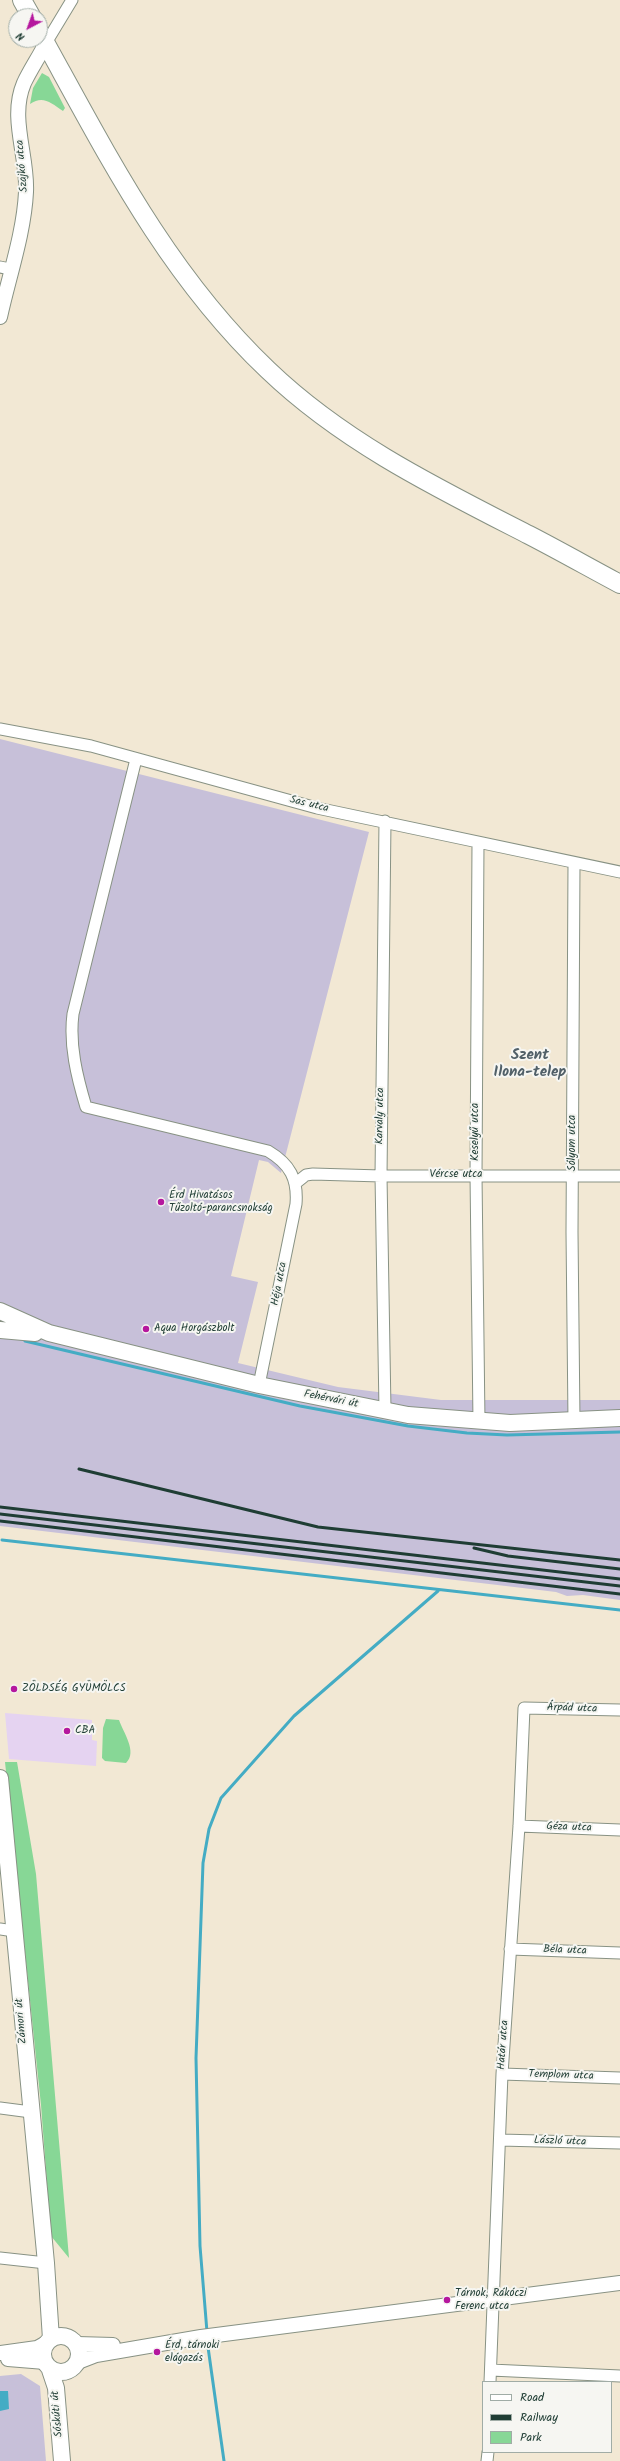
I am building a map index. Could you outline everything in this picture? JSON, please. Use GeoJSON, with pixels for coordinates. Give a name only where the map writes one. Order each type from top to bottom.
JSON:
{"type":"FeatureCollection","features":[{"type":"Feature","properties":{"kind":"main road"},"geometry":{"type":"LineString","coordinates":[[48,47],[113,166],[169,257],[199,296],[268,371],[318,412],[385,459],[458,500],[620,584]]}},
{"type":"Feature","properties":{"kind":"main road"},"geometry":{"type":"LineString","coordinates":[[0,1311],[0,1322]]}},
{"type":"Feature","properties":{"kind":"main road","name":"Fehérvári út"},"geometry":{"type":"LineString","coordinates":[[0,1311],[49,1333],[259,1385],[385,1410],[479,1422],[574,1421],[620,1418]]}},
{"type":"Feature","properties":{"kind":"main road","name":"Fehérvári út"},"geometry":{"type":"LineString","coordinates":[[0,1330],[49,1333]]}},
{"type":"Feature","properties":{"kind":"main road","name":"Zámori út"},"geometry":{"type":"LineString","coordinates":[[0,1778],[7,1930],[31,2112],[46,2263],[49,2341]]}},
{"type":"Feature","properties":{"kind":"main road","name":"Zámori út"},"geometry":{"type":"LineString","coordinates":[[46,2263],[60,2319],[73,2341]]}},
{"type":"Feature","properties":{"kind":"main road"},"geometry":{"type":"LineString","coordinates":[[60,2336],[73,2341],[80,2353],[75,2366],[57,2372],[47,2365],[43,2351],[49,2341],[60,2336]]}},
{"type":"Feature","properties":{"kind":"main road","name":"Sóskúti út"},"geometry":{"type":"LineString","coordinates":[[47,2365],[56,2388],[62,2461]]}},
{"type":"Feature","properties":{"kind":"main road","name":"Sóskúti út"},"geometry":{"type":"LineString","coordinates":[[66,2461],[66,2389],[75,2366]]}},
{"type":"Feature","properties":{"kind":"street"},"geometry":{"type":"LineString","coordinates":[[48,31],[72,0]]}},
{"type":"Feature","properties":{"kind":"street","name":"Szajkó utca"},"geometry":{"type":"LineString","coordinates":[[0,317],[5,268],[24,210],[26,191],[19,129],[20,97],[39,48]]}},
{"type":"Feature","properties":{"kind":"street","name":"Sas utca"},"geometry":{"type":"LineString","coordinates":[[0,729],[91,746],[317,808],[385,821],[478,843],[523,850],[574,864],[620,872]]}},
{"type":"Feature","properties":{"kind":"street"},"geometry":{"type":"LineString","coordinates":[[136,759],[71,1028],[74,1055],[86,1107],[268,1151],[286,1163],[296,1183]]}},
{"type":"Feature","properties":{"kind":"street","name":"Karvaly utca"},"geometry":{"type":"LineString","coordinates":[[385,821],[380,1176],[385,1410]]}},
{"type":"Feature","properties":{"kind":"street","name":"Keselyű utca"},"geometry":{"type":"LineString","coordinates":[[478,843],[476,1175],[479,1422]]}},
{"type":"Feature","properties":{"kind":"street","name":"Sólyom utca"},"geometry":{"type":"LineString","coordinates":[[574,864],[574,1421]]}},
{"type":"Feature","properties":{"kind":"street","name":"Vércse utca"},"geometry":{"type":"LineString","coordinates":[[296,1183],[306,1175],[313,1174],[380,1176],[620,1176]]}},
{"type":"Feature","properties":{"kind":"street","name":"Héja utca"},"geometry":{"type":"LineString","coordinates":[[259,1385],[296,1204],[296,1183]]}},
{"type":"Feature","properties":{"kind":"street","name":"Árpád utca"},"geometry":{"type":"LineString","coordinates":[[524,1708],[620,1710]]}},
{"type":"Feature","properties":{"kind":"street","name":"Határ utca"},"geometry":{"type":"LineString","coordinates":[[490,2381],[502,2074],[519,1826],[524,1708]]}},
{"type":"Feature","properties":{"kind":"street","name":"Géza utca"},"geometry":{"type":"LineString","coordinates":[[519,1826],[620,1830]]}},
{"type":"Feature","properties":{"kind":"street","name":"Béla utca"},"geometry":{"type":"LineString","coordinates":[[510,1949],[620,1953]]}},
{"type":"Feature","properties":{"kind":"street","name":"Templom utca"},"geometry":{"type":"LineString","coordinates":[[502,2074],[620,2078]]}},
{"type":"Feature","properties":{"kind":"street"},"geometry":{"type":"LineString","coordinates":[[0,2108],[31,2112]]}},
{"type":"Feature","properties":{"kind":"street","name":"László utca"},"geometry":{"type":"LineString","coordinates":[[500,2140],[620,2144]]}},
{"type":"Feature","properties":{"kind":"street"},"geometry":{"type":"LineString","coordinates":[[0,2258],[46,2263]]}},
{"type":"Feature","properties":{"kind":"street"},"geometry":{"type":"LineString","coordinates":[[75,2366],[96,2355],[201,2337],[620,2283]]}},
{"type":"Feature","properties":{"kind":"street"},"geometry":{"type":"LineString","coordinates":[[0,2353],[37,2348],[49,2341]]}},
{"type":"Feature","properties":{"kind":"street"},"geometry":{"type":"LineString","coordinates":[[73,2341],[94,2346],[162,2343]]}},
{"type":"Feature","properties":{"kind":"street"},"geometry":{"type":"LineString","coordinates":[[0,2359],[47,2365]]}},
{"type":"Feature","properties":{"kind":"street"},"geometry":{"type":"LineString","coordinates":[[491,2370],[620,2376]]}},
{"type":"Feature","properties":{"kind":"shaded area"},"geometry":{"type":"Polygon","coordinates":[[[0,739],[369,832],[281,1173],[268,1162],[259,1160],[231,1276],[258,1282],[238,1363],[338,1387],[441,1400],[620,1400],[620,1600],[583,1595],[567,1596],[556,1592],[0,1526],[0,739]]]}},
{"type":"Feature","properties":{"kind":"shaded area"},"geometry":{"type":"Polygon","coordinates":[[[5,1713],[92,1720],[92,1740],[97,1741],[96,1766],[9,1759],[5,1713]]]}},
{"type":"Feature","properties":{"kind":"shaded area"},"geometry":{"type":"Polygon","coordinates":[[[21,2374],[40,2386],[46,2461],[0,2461],[0,2376],[21,2374]]]}},
{"type":"Feature","properties":{"kind":"green space"},"geometry":{"type":"Polygon","coordinates":[[[42,73],[49,77],[65,108],[63,111],[51,103],[43,100],[35,101],[30,104],[33,88],[42,73]]]}},
{"type":"Feature","properties":{"kind":"green space"},"geometry":{"type":"Polygon","coordinates":[[[106,1719],[119,1720],[131,1753],[126,1763],[105,1761],[102,1758],[103,1728],[106,1719]]]}},
{"type":"Feature","properties":{"kind":"green space"},"geometry":{"type":"Polygon","coordinates":[[[5,1762],[17,1762],[36,1874],[69,2258],[51,2236],[41,2105],[5,1762]]]}},
{"type":"Feature","properties":{"kind":"water"},"geometry":{"type":"Polygon","coordinates":[[[0,2391],[8,2391],[9,2409],[0,2411],[0,2391]]]}},
{"type":"Feature","properties":{"kind":"waterway"},"geometry":{"type":"LineString","coordinates":[[25,1341],[300,1406],[408,1426],[467,1433],[507,1435],[620,1432]]}},
{"type":"Feature","properties":{"kind":"waterway"},"geometry":{"type":"LineString","coordinates":[[2,1540],[620,1610]]}},
{"type":"Feature","properties":{"kind":"waterway"},"geometry":{"type":"LineString","coordinates":[[207,2332],[200,2246],[196,2058],[203,1863],[209,1829],[221,1798],[294,1716],[438,1591]]}},
{"type":"Feature","properties":{"kind":"waterway"},"geometry":{"type":"LineString","coordinates":[[207,2340],[224,2461]]}},
{"type":"Feature","properties":{"kind":"railway"},"geometry":{"type":"LineString","coordinates":[[79,1469],[318,1527],[620,1560]]}},
{"type":"Feature","properties":{"kind":"railway"},"geometry":{"type":"LineString","coordinates":[[0,1507],[620,1579]]}},
{"type":"Feature","properties":{"kind":"railway"},"geometry":{"type":"LineString","coordinates":[[0,1514],[620,1586]]}},
{"type":"Feature","properties":{"kind":"railway"},"geometry":{"type":"LineString","coordinates":[[0,1521],[620,1594]]}},
{"type":"Feature","properties":{"kind":"railway"},"geometry":{"type":"LineString","coordinates":[[474,1548],[508,1556],[620,1569]]}},
{"type":"Feature","properties":{"kind":"place","name":"Érd Hivatásos Tűzoltó-parancsnokság"},"geometry":{"type":"Point","coordinates":[161,1202]}},
{"type":"Feature","properties":{"kind":"place","name":"Aqua Horgászbolt"},"geometry":{"type":"Point","coordinates":[146,1329]}},
{"type":"Feature","properties":{"kind":"place","name":"ZÖLDSÉG GYÜMÖLCS"},"geometry":{"type":"Point","coordinates":[14,1689]}},
{"type":"Feature","properties":{"kind":"place","name":"CBA"},"geometry":{"type":"Point","coordinates":[67,1731]}},
{"type":"Feature","properties":{"kind":"place","name":"Tárnok, Rákóczi Ferenc utca"},"geometry":{"type":"Point","coordinates":[447,2300]}},
{"type":"Feature","properties":{"kind":"place","name":"Érd, tárnoki elágazás"},"geometry":{"type":"Point","coordinates":[157,2352]}},
{"type":"Feature","properties":{"kind":"district","name":"Szent Ilona-telep"},"geometry":{"type":"Point","coordinates":[530,1064]}}]}
